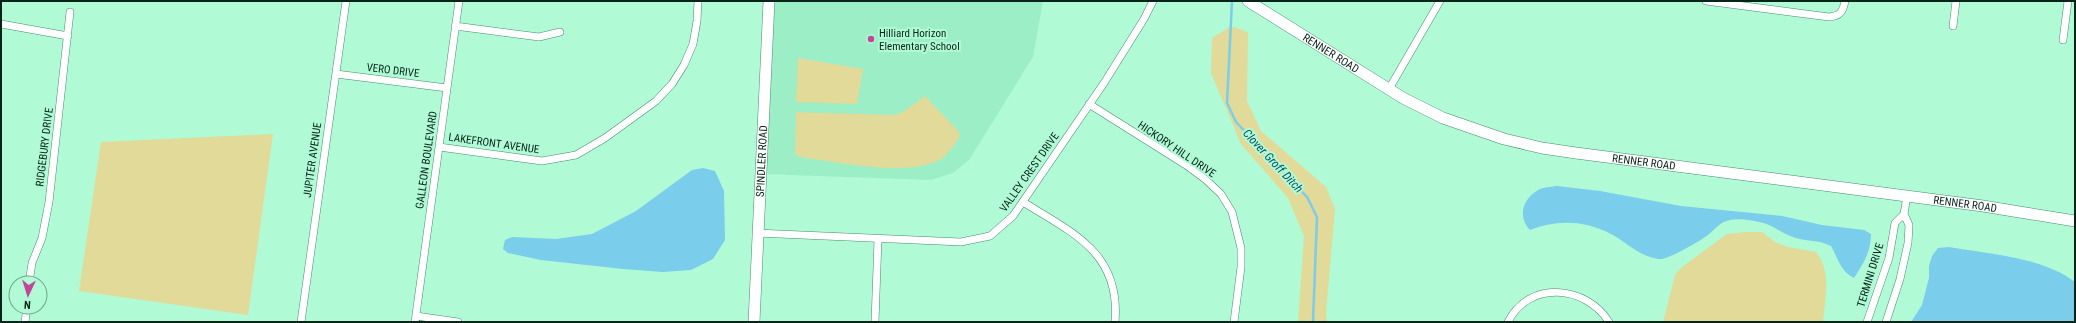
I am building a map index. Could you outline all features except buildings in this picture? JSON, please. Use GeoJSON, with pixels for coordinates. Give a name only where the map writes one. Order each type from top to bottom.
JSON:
{"type":"FeatureCollection","features":[{"type":"Feature","properties":{"kind":"main road","name":"SPINDLER ROAD"},"geometry":{"type":"LineString","coordinates":[[754,322],[769,1]]}},
{"type":"Feature","properties":{"kind":"main road","name":"RENNER ROAD"},"geometry":{"type":"LineString","coordinates":[[1248,1],[1388,89],[1443,118],[1504,139],[1542,148],[2024,212],[2075,221]]}},
{"type":"Feature","properties":{"kind":"street","name":"JUPITER AVENUE"},"geometry":{"type":"LineString","coordinates":[[301,322],[346,1]]}},
{"type":"Feature","properties":{"kind":"street","name":"GALLEON BOULEVARD"},"geometry":{"type":"LineString","coordinates":[[416,319],[459,1]]}},
{"type":"Feature","properties":{"kind":"street","name":"LAKEFRONT AVENUE"},"geometry":{"type":"LineString","coordinates":[[439,147],[542,161],[576,155],[605,138],[656,101],[672,84],[684,65],[693,44],[697,21],[698,1]]}},
{"type":"Feature","properties":{"kind":"street","name":"VALLEY CREST DRIVE"},"geometry":{"type":"LineString","coordinates":[[758,233],[960,242],[990,236],[1013,216],[1023,202],[1144,19],[1153,1]]}},
{"type":"Feature","properties":{"kind":"street"},"geometry":{"type":"LineString","coordinates":[[1388,89],[1440,1]]}},
{"type":"Feature","properties":{"kind":"street"},"geometry":{"type":"LineString","coordinates":[[1706,1],[1732,3],[1829,17],[1838,16],[1844,9],[1845,1]]}},
{"type":"Feature","properties":{"kind":"street"},"geometry":{"type":"LineString","coordinates":[[1953,26],[1956,1]]}},
{"type":"Feature","properties":{"kind":"street"},"geometry":{"type":"LineString","coordinates":[[2063,40],[2068,1]]}},
{"type":"Feature","properties":{"kind":"street","name":"RIDGEBURY DRIVE"},"geometry":{"type":"LineString","coordinates":[[30,275],[32,263],[42,238],[49,202],[70,12]]}},
{"type":"Feature","properties":{"kind":"street"},"geometry":{"type":"LineString","coordinates":[[1,24],[68,36]]}},
{"type":"Feature","properties":{"kind":"street"},"geometry":{"type":"LineString","coordinates":[[456,26],[539,37],[560,32]]}},
{"type":"Feature","properties":{"kind":"street","name":"VERO DRIVE"},"geometry":{"type":"LineString","coordinates":[[336,74],[447,88]]}},
{"type":"Feature","properties":{"kind":"street","name":"HICKORY HILL DRIVE"},"geometry":{"type":"LineString","coordinates":[[1089,104],[1186,165],[1205,179],[1221,194],[1232,212],[1241,248],[1241,267],[1234,322]]}},
{"type":"Feature","properties":{"kind":"street","name":"TERMINI DRIVE"},"geometry":{"type":"LineString","coordinates":[[1886,322],[1900,279],[1908,243],[1909,225],[1904,214],[1907,196]]}},
{"type":"Feature","properties":{"kind":"street"},"geometry":{"type":"LineString","coordinates":[[1023,202],[1088,244],[1100,257],[1112,284],[1115,301],[1114,322]]}},
{"type":"Feature","properties":{"kind":"street","name":"TERMINI DRIVE"},"geometry":{"type":"LineString","coordinates":[[1867,322],[1889,258],[1895,223],[1904,214]]}},
{"type":"Feature","properties":{"kind":"street"},"geometry":{"type":"LineString","coordinates":[[875,322],[878,239]]}},
{"type":"Feature","properties":{"kind":"street"},"geometry":{"type":"LineString","coordinates":[[1508,322],[1512,314],[1527,300],[1551,292],[1566,292],[1580,296],[1594,305],[1609,322]]}},
{"type":"Feature","properties":{"kind":"street"},"geometry":{"type":"LineString","coordinates":[[416,319],[458,322]]}},
{"type":"Feature","properties":{"kind":"shaded area"},"geometry":{"type":"Polygon","coordinates":[[[769,1],[1043,1],[1033,57],[969,160],[953,173],[931,180],[761,174],[769,1]]]}},
{"type":"Feature","properties":{"kind":"shaded area"},"geometry":{"type":"Polygon","coordinates":[[[1231,26],[1248,32],[1247,101],[1261,131],[1326,187],[1335,209],[1326,313],[1327,322],[1298,322],[1304,236],[1288,198],[1241,144],[1211,73],[1212,38],[1231,26]]]}},
{"type":"Feature","properties":{"kind":"shaded area"},"geometry":{"type":"Polygon","coordinates":[[[798,58],[863,69],[857,104],[796,102],[798,58]]]}},
{"type":"Feature","properties":{"kind":"shaded area"},"geometry":{"type":"Polygon","coordinates":[[[925,96],[960,133],[958,140],[954,145],[944,157],[937,161],[921,166],[887,168],[832,162],[800,157],[795,154],[796,112],[894,115],[903,112],[925,96]]]}},
{"type":"Feature","properties":{"kind":"shaded area"},"geometry":{"type":"Polygon","coordinates":[[[273,134],[248,315],[79,291],[101,142],[273,134]]]}},
{"type":"Feature","properties":{"kind":"shaded area"},"geometry":{"type":"Polygon","coordinates":[[[1762,232],[1775,242],[1788,247],[1816,252],[1821,260],[1826,277],[1823,322],[1663,322],[1675,275],[1682,267],[1727,234],[1762,232]]]}},
{"type":"Feature","properties":{"kind":"water"},"geometry":{"type":"Polygon","coordinates":[[[703,168],[715,171],[724,191],[725,240],[713,259],[691,270],[663,272],[541,260],[508,253],[503,249],[505,240],[512,237],[556,239],[592,234],[636,211],[692,170],[703,168]]]}},
{"type":"Feature","properties":{"kind":"water"},"geometry":{"type":"Polygon","coordinates":[[[1557,186],[1600,191],[1681,206],[1782,216],[1822,225],[1864,230],[1871,234],[1870,246],[1863,263],[1854,278],[1842,268],[1831,246],[1821,242],[1792,237],[1765,224],[1750,220],[1734,219],[1720,224],[1708,235],[1684,250],[1669,257],[1659,259],[1645,255],[1609,233],[1589,226],[1560,223],[1550,224],[1530,230],[1526,225],[1523,214],[1525,203],[1538,190],[1557,186]]]}},
{"type":"Feature","properties":{"kind":"water"},"geometry":{"type":"Polygon","coordinates":[[[1949,247],[2015,258],[2047,267],[2062,274],[2075,282],[2075,322],[1911,322],[1922,305],[1929,278],[1929,266],[1932,256],[1938,248],[1949,247]]]}},
{"type":"Feature","properties":{"kind":"waterway","name":"Clover Groff Ditch"},"geometry":{"type":"LineString","coordinates":[[1232,1],[1227,103],[1236,122],[1307,197],[1317,217],[1313,322]]}},
{"type":"Feature","properties":{"kind":"place","name":"Hilliard Horizon Elementary School"},"geometry":{"type":"Point","coordinates":[871,39]}}]}
